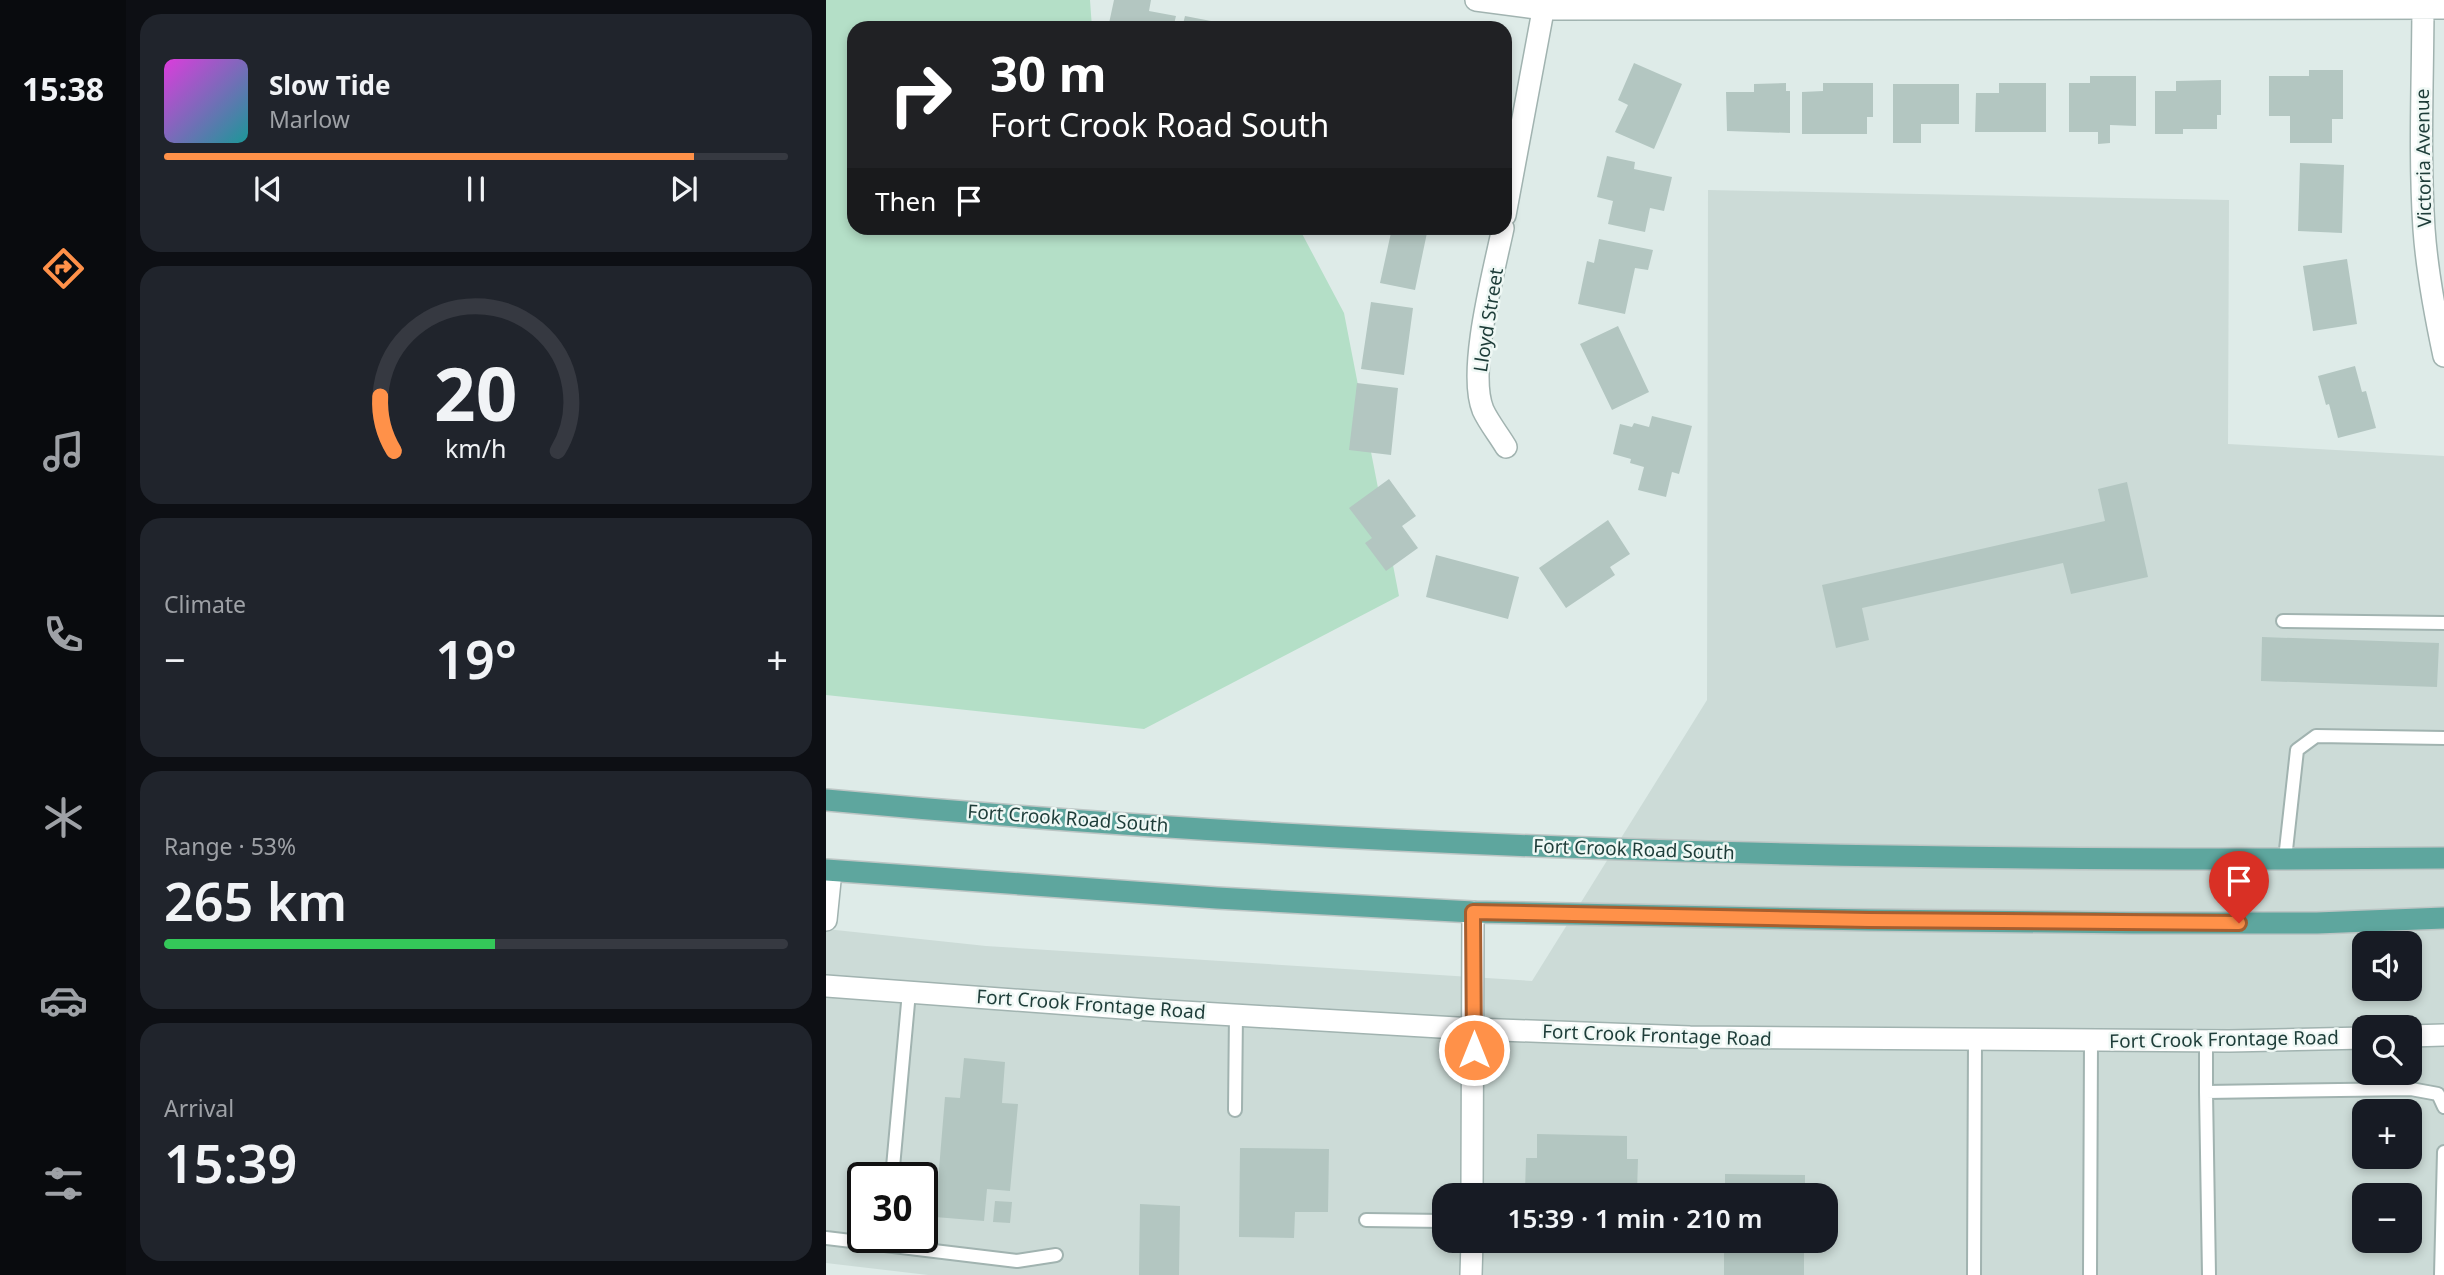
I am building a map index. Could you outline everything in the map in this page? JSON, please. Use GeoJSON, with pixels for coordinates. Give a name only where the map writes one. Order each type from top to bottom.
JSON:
{"type":"FeatureCollection","features":[{"type":"Feature","properties":{"kind":"main road","name":"Fort Crook Road South"},"geometry":{"type":"LineString","coordinates":[[826,800],[1267,832],[1662,851],[2153,860],[2444,858]]}},
{"type":"Feature","properties":{"kind":"main road"},"geometry":{"type":"LineString","coordinates":[[828,871],[1217,898],[1473,912],[2120,923],[2318,923],[2444,918]]}},
{"type":"Feature","properties":{"kind":"street"},"geometry":{"type":"LineString","coordinates":[[1476,0],[1545,5],[2423,4],[2444,8]]}},
{"type":"Feature","properties":{"kind":"street","name":"Victoria Avenue"},"geometry":{"type":"LineString","coordinates":[[2423,4],[2421,152],[2424,232],[2433,305],[2444,356]]}},
{"type":"Feature","properties":{"kind":"street"},"geometry":{"type":"LineString","coordinates":[[1512,178],[1545,5]]}},
{"type":"Feature","properties":{"kind":"street","name":"Lloyd Street"},"geometry":{"type":"LineString","coordinates":[[1502,235],[1483,334],[1478,379],[1483,409],[1506,447]]}},
{"type":"Feature","properties":{"kind":"street"},"geometry":{"type":"LineString","coordinates":[[826,920],[828,871]]}},
{"type":"Feature","properties":{"kind":"street"},"geometry":{"type":"LineString","coordinates":[[1472,1183],[1473,912]]}},
{"type":"Feature","properties":{"kind":"street","name":"Fort Crook Frontage Road"},"geometry":{"type":"LineString","coordinates":[[826,986],[1150,1010],[1474,1029],[1690,1037],[2091,1041],[2352,1038]]}},
{"type":"Feature","properties":{"kind":"street"},"geometry":{"type":"LineString","coordinates":[[2422,1036],[2444,1035]]}},
{"type":"Feature","properties":{"kind":"street"},"geometry":{"type":"LineString","coordinates":[[1471,1275],[1472,1253]]}},
{"type":"Feature","properties":{"kind":"lane"},"geometry":{"type":"LineString","coordinates":[[2283,621],[2444,623]]}},
{"type":"Feature","properties":{"kind":"lane"},"geometry":{"type":"LineString","coordinates":[[2285,859],[2297,750],[2316,736],[2444,738]]}},
{"type":"Feature","properties":{"kind":"lane"},"geometry":{"type":"LineString","coordinates":[[893,1162],[909,992]]}},
{"type":"Feature","properties":{"kind":"lane"},"geometry":{"type":"LineString","coordinates":[[1235,1110],[1236,1013]]}},
{"type":"Feature","properties":{"kind":"lane"},"geometry":{"type":"LineString","coordinates":[[1974,1275],[1975,1040]]}},
{"type":"Feature","properties":{"kind":"lane"},"geometry":{"type":"LineString","coordinates":[[2090,1275],[2091,1041]]}},
{"type":"Feature","properties":{"kind":"lane"},"geometry":{"type":"LineString","coordinates":[[2206,1041],[2209,1275]]}},
{"type":"Feature","properties":{"kind":"lane"},"geometry":{"type":"LineString","coordinates":[[2206,1092],[2411,1089],[2438,1094],[2444,1107]]}},
{"type":"Feature","properties":{"kind":"lane"},"geometry":{"type":"LineString","coordinates":[[2441,1275],[2444,1152]]}},
{"type":"Feature","properties":{"kind":"lane"},"geometry":{"type":"LineString","coordinates":[[1366,1220],[1432,1221]]}},
{"type":"Feature","properties":{"kind":"lane"},"geometry":{"type":"LineString","coordinates":[[826,1238],[847,1239]]}},
{"type":"Feature","properties":{"kind":"lane"},"geometry":{"type":"LineString","coordinates":[[938,1249],[1017,1261],[1056,1255]]}},
{"type":"Feature","properties":{"kind":"shaded area"},"geometry":{"type":"Polygon","coordinates":[[[1708,190],[2229,200],[2228,444],[2444,456],[2444,1275],[928,1275],[826,1263],[826,929],[986,946],[1532,981],[1707,700],[1708,190]]]}},
{"type":"Feature","properties":{"kind":"green space"},"geometry":{"type":"Polygon","coordinates":[[[826,0],[1090,0],[1092,21],[847,21],[847,235],[1303,235],[1344,313],[1399,596],[1144,729],[826,695],[826,0]]]}},
{"type":"Feature","properties":{"kind":"building"},"geometry":{"type":"Polygon","coordinates":[[[1114,0],[1151,0],[1149,11],[1176,16],[1175,21],[1110,21],[1114,0]]]}},
{"type":"Feature","properties":{"kind":"building"},"geometry":{"type":"Polygon","coordinates":[[[1185,16],[1211,21],[1184,21],[1185,16]]]}},
{"type":"Feature","properties":{"kind":"building"},"geometry":{"type":"Polygon","coordinates":[[[1634,63],[1682,84],[1654,149],[1615,132],[1628,105],[1618,100],[1634,63]]]}},
{"type":"Feature","properties":{"kind":"building"},"geometry":{"type":"Polygon","coordinates":[[[2309,70],[2343,70],[2343,119],[2332,119],[2332,143],[2290,143],[2290,116],[2269,116],[2269,76],[2309,76],[2309,70]]]}},
{"type":"Feature","properties":{"kind":"building"},"geometry":{"type":"Polygon","coordinates":[[[2090,76],[2136,76],[2136,126],[2110,125],[2110,143],[2098,144],[2098,132],[2069,132],[2069,83],[2090,83],[2090,76]]]}},
{"type":"Feature","properties":{"kind":"building"},"geometry":{"type":"Polygon","coordinates":[[[2221,80],[2221,115],[2217,115],[2217,129],[2183,129],[2183,134],[2155,134],[2155,91],[2176,91],[2176,81],[2221,80]]]}},
{"type":"Feature","properties":{"kind":"building"},"geometry":{"type":"Polygon","coordinates":[[[1786,83],[1786,91],[1790,91],[1790,133],[1727,131],[1726,92],[1754,92],[1754,84],[1786,83]]]}},
{"type":"Feature","properties":{"kind":"building"},"geometry":{"type":"Polygon","coordinates":[[[1823,83],[1873,83],[1873,117],[1867,117],[1867,134],[1802,134],[1802,92],[1823,91],[1823,83]]]}},
{"type":"Feature","properties":{"kind":"building"},"geometry":{"type":"Polygon","coordinates":[[[1999,83],[2046,83],[2046,132],[1975,132],[1976,93],[1999,93],[1999,83]]]}},
{"type":"Feature","properties":{"kind":"building"},"geometry":{"type":"Polygon","coordinates":[[[1893,84],[1959,84],[1959,124],[1921,124],[1921,143],[1893,143],[1893,84]]]}},
{"type":"Feature","properties":{"kind":"building"},"geometry":{"type":"Polygon","coordinates":[[[1607,156],[1635,162],[1634,169],[1672,177],[1664,211],[1650,208],[1645,232],[1608,224],[1613,201],[1597,197],[1607,156]]]}},
{"type":"Feature","properties":{"kind":"building"},"geometry":{"type":"Polygon","coordinates":[[[2300,163],[2344,165],[2342,233],[2298,231],[2300,163]]]}},
{"type":"Feature","properties":{"kind":"building"},"geometry":{"type":"Polygon","coordinates":[[[1390,235],[1427,235],[1415,290],[1380,283],[1390,235]]]}},
{"type":"Feature","properties":{"kind":"building"},"geometry":{"type":"Polygon","coordinates":[[[1599,239],[1653,250],[1648,270],[1635,268],[1625,314],[1578,304],[1587,261],[1594,263],[1599,239]]]}},
{"type":"Feature","properties":{"kind":"building"},"geometry":{"type":"Polygon","coordinates":[[[2347,259],[2357,324],[2313,331],[2303,266],[2347,259]]]}},
{"type":"Feature","properties":{"kind":"building"},"geometry":{"type":"Polygon","coordinates":[[[1371,302],[1413,308],[1404,375],[1361,369],[1371,302]]]}},
{"type":"Feature","properties":{"kind":"building"},"geometry":{"type":"Polygon","coordinates":[[[1618,326],[1649,392],[1612,410],[1580,344],[1618,326]]]}},
{"type":"Feature","properties":{"kind":"building"},"geometry":{"type":"Polygon","coordinates":[[[2355,366],[2362,392],[2366,391],[2376,428],[2338,438],[2318,376],[2355,366]]]}},
{"type":"Feature","properties":{"kind":"building"},"geometry":{"type":"Polygon","coordinates":[[[1357,383],[1398,388],[1391,455],[1349,450],[1357,383]]]}},
{"type":"Feature","properties":{"kind":"building"},"geometry":{"type":"Polygon","coordinates":[[[1652,416],[1692,426],[1679,474],[1672,472],[1666,497],[1638,490],[1644,467],[1630,463],[1631,459],[1613,454],[1620,424],[1632,427],[1634,423],[1649,427],[1652,416]]]}},
{"type":"Feature","properties":{"kind":"building"},"geometry":{"type":"Polygon","coordinates":[[[1389,479],[1416,516],[1402,526],[1418,548],[1386,571],[1365,543],[1372,538],[1349,508],[1389,479]]]}},
{"type":"Feature","properties":{"kind":"building"},"geometry":{"type":"Polygon","coordinates":[[[2127,482],[2148,577],[2071,594],[2063,563],[1862,608],[1869,640],[1836,648],[1822,585],[2105,521],[2098,489],[2127,482]]]}},
{"type":"Feature","properties":{"kind":"building"},"geometry":{"type":"Polygon","coordinates":[[[1608,520],[1630,554],[1610,567],[1615,575],[1566,608],[1539,568],[1608,520]]]}},
{"type":"Feature","properties":{"kind":"building"},"geometry":{"type":"Polygon","coordinates":[[[1436,555],[1519,577],[1508,619],[1426,597],[1436,555]]]}},
{"type":"Feature","properties":{"kind":"building"},"geometry":{"type":"Polygon","coordinates":[[[2262,637],[2439,643],[2437,687],[2261,681],[2262,637]]]}},
{"type":"Feature","properties":{"kind":"building"},"geometry":{"type":"Polygon","coordinates":[[[964,1058],[1005,1062],[1002,1103],[1018,1104],[1010,1191],[987,1189],[984,1221],[938,1217],[938,1181],[945,1097],[960,1098],[964,1058]]]}},
{"type":"Feature","properties":{"kind":"building"},"geometry":{"type":"Polygon","coordinates":[[[1537,1134],[1627,1136],[1627,1159],[1638,1159],[1637,1183],[1525,1183],[1526,1158],[1537,1158],[1537,1134]]]}},
{"type":"Feature","properties":{"kind":"building"},"geometry":{"type":"Polygon","coordinates":[[[1240,1148],[1329,1149],[1328,1212],[1295,1212],[1294,1238],[1239,1237],[1240,1148]]]}},
{"type":"Feature","properties":{"kind":"building"},"geometry":{"type":"Polygon","coordinates":[[[1725,1174],[1805,1175],[1805,1183],[1725,1183],[1725,1174]]]}},
{"type":"Feature","properties":{"kind":"building"},"geometry":{"type":"Polygon","coordinates":[[[995,1201],[1012,1202],[1010,1223],[993,1222],[995,1201]]]}},
{"type":"Feature","properties":{"kind":"building"},"geometry":{"type":"Polygon","coordinates":[[[1140,1204],[1180,1206],[1179,1275],[1139,1275],[1140,1204]]]}},
{"type":"Feature","properties":{"kind":"building"},"geometry":{"type":"Polygon","coordinates":[[[1724,1253],[1804,1253],[1804,1275],[1724,1275],[1724,1253]]]}},
{"type":"Feature","properties":{"kind":"route"},"geometry":{"type":"LineString","coordinates":[[1474,1050],[1473,912],[1869,920],[2239,923]]}}]}
